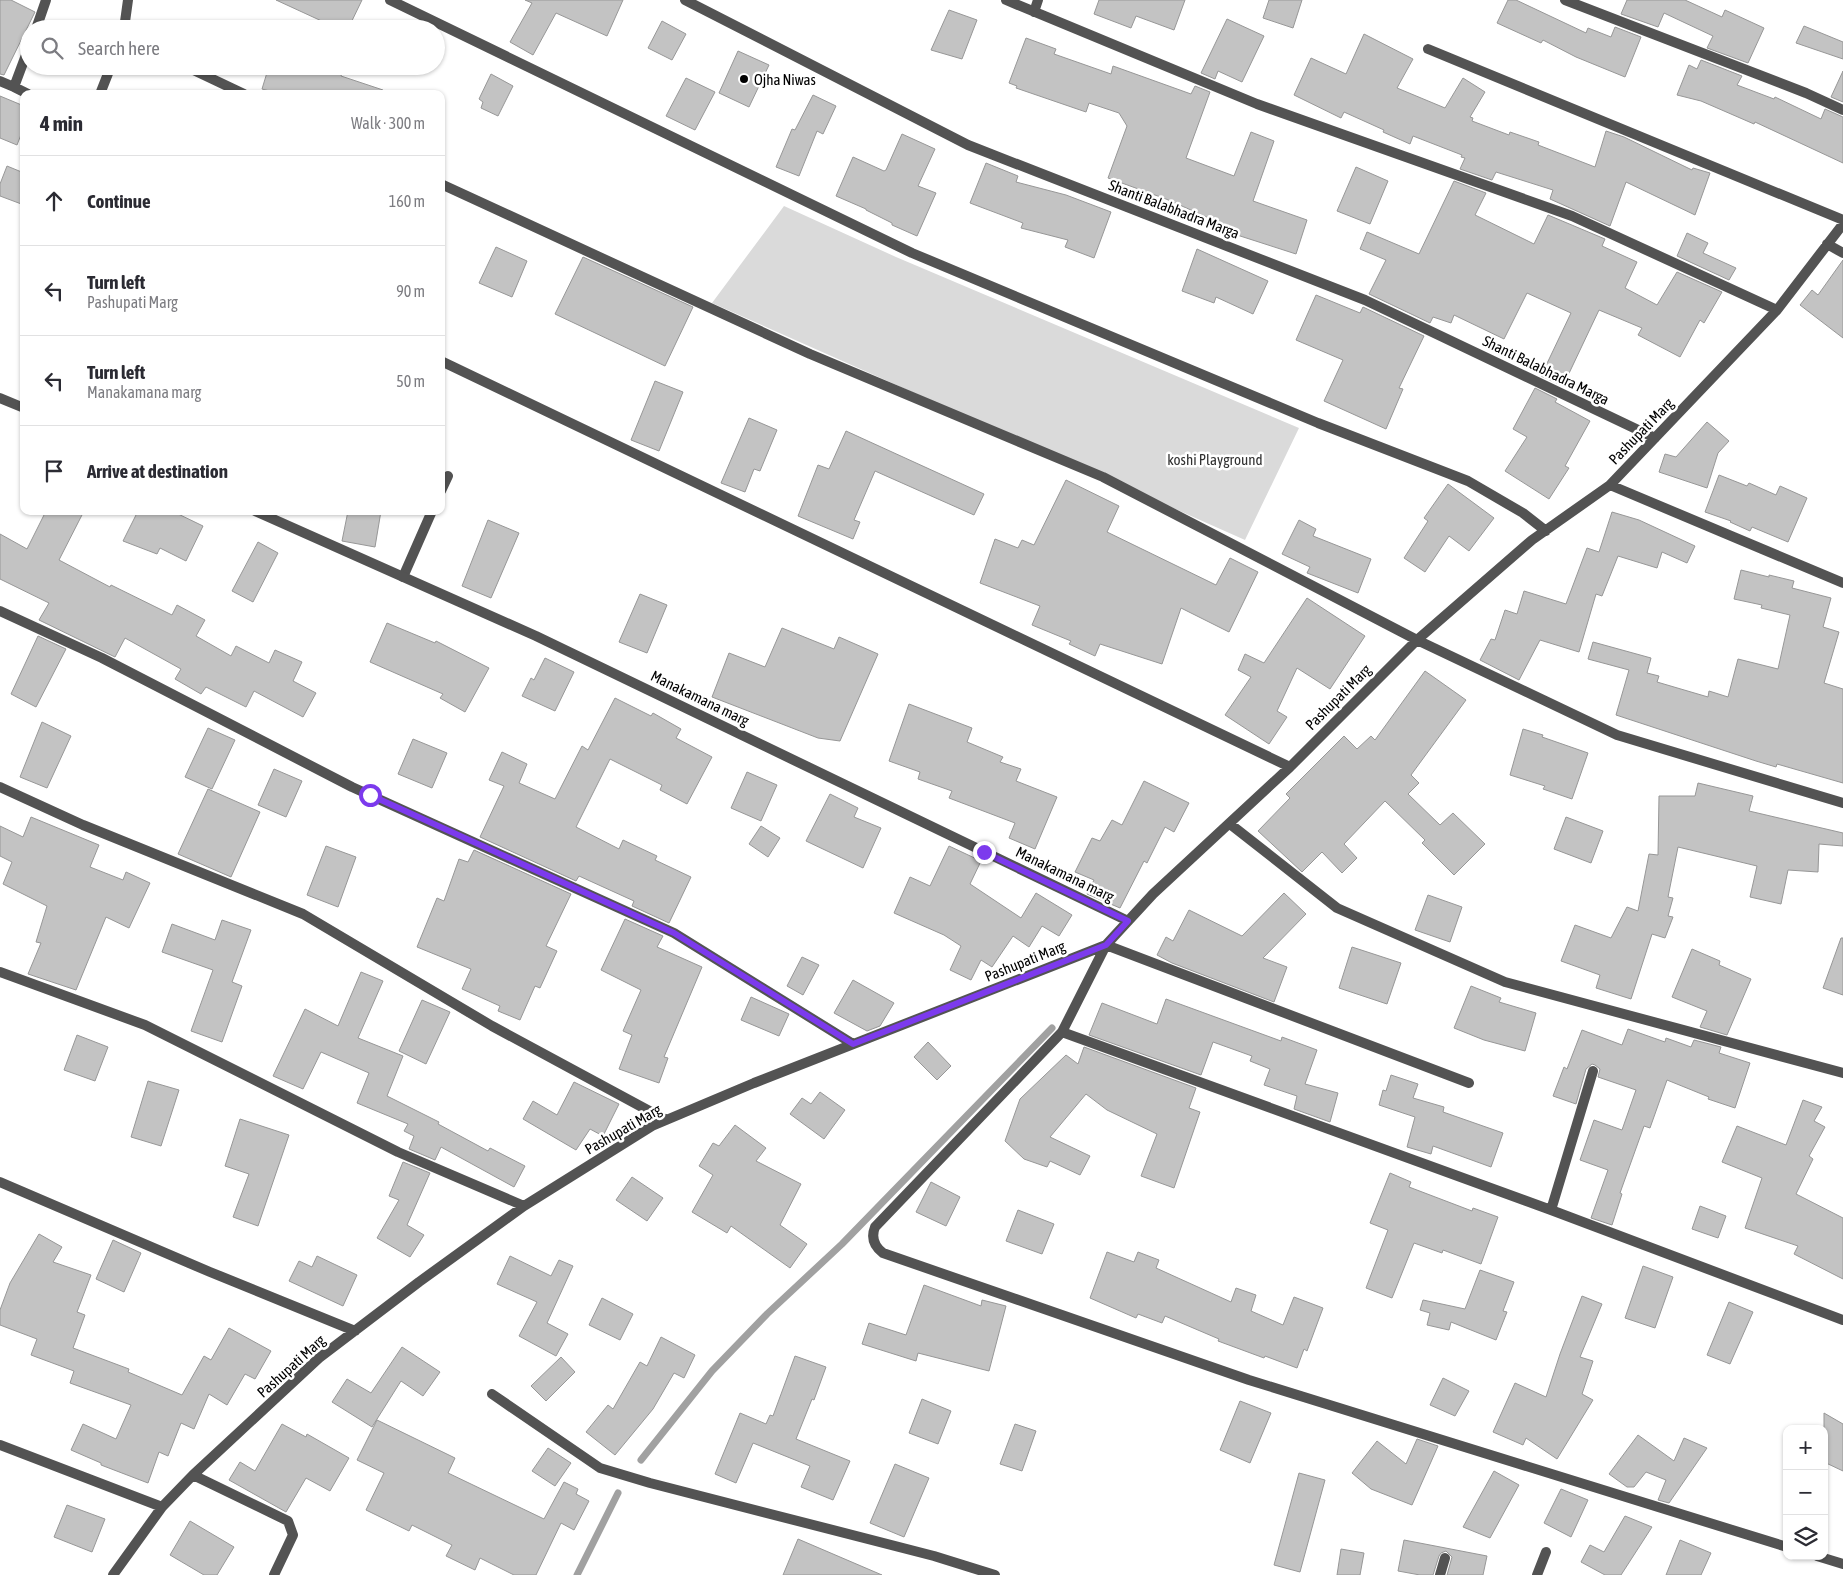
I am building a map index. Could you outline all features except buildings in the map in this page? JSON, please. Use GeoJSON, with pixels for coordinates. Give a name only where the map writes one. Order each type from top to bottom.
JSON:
{"type":"FeatureCollection","features":[{"type":"Feature","properties":{"kind":"street"},"geometry":{"type":"LineString","coordinates":[[39,20],[46,0]]}},
{"type":"Feature","properties":{"kind":"street"},"geometry":{"type":"LineString","coordinates":[[125,20],[128,0]]}},
{"type":"Feature","properties":{"kind":"street"},"geometry":{"type":"LineString","coordinates":[[390,0],[431,20]]}},
{"type":"Feature","properties":{"kind":"street","name":"Shanti Balabhadra Marga"},"geometry":{"type":"LineString","coordinates":[[686,0],[968,144],[1365,300],[1654,438]]}},
{"type":"Feature","properties":{"kind":"street"},"geometry":{"type":"LineString","coordinates":[[1006,0],[1257,104],[1572,216],[1777,310]]}},
{"type":"Feature","properties":{"kind":"street"},"geometry":{"type":"LineString","coordinates":[[1034,12],[1038,0]]}},
{"type":"Feature","properties":{"kind":"street"},"geometry":{"type":"LineString","coordinates":[[1565,0],[1806,93],[1843,110]]}},
{"type":"Feature","properties":{"kind":"street"},"geometry":{"type":"LineString","coordinates":[[445,27],[912,253],[1318,423],[1468,481],[1522,513],[1546,531]]}},
{"type":"Feature","properties":{"kind":"street"},"geometry":{"type":"LineString","coordinates":[[1428,50],[1843,220]]}},
{"type":"Feature","properties":{"kind":"street"},"geometry":{"type":"LineString","coordinates":[[14,87],[20,71]]}},
{"type":"Feature","properties":{"kind":"street"},"geometry":{"type":"LineString","coordinates":[[102,90],[107,75]]}},
{"type":"Feature","properties":{"kind":"street"},"geometry":{"type":"LineString","coordinates":[[203,75],[235,90]]}},
{"type":"Feature","properties":{"kind":"street"},"geometry":{"type":"LineString","coordinates":[[0,81],[20,90]]}},
{"type":"Feature","properties":{"kind":"street"},"geometry":{"type":"LineString","coordinates":[[445,186],[810,354],[1103,477],[1417,640],[1617,735],[1843,803]]}},
{"type":"Feature","properties":{"kind":"street","name":"Pashupati Marg"},"geometry":{"type":"LineString","coordinates":[[113,1575],[162,1507],[193,1475],[320,1358],[418,1282],[524,1206],[652,1126],[853,1044],[1106,945],[1153,894],[1290,767],[1417,640],[1532,540],[1610,485],[1777,310],[1843,224]]}},
{"type":"Feature","properties":{"kind":"street"},"geometry":{"type":"LineString","coordinates":[[1828,244],[1843,253]]}},
{"type":"Feature","properties":{"kind":"street"},"geometry":{"type":"LineString","coordinates":[[445,363],[1290,767]]}},
{"type":"Feature","properties":{"kind":"street"},"geometry":{"type":"LineString","coordinates":[[0,398],[20,406]]}},
{"type":"Feature","properties":{"kind":"street"},"geometry":{"type":"LineString","coordinates":[[445,482],[448,476]]}},
{"type":"Feature","properties":{"kind":"street"},"geometry":{"type":"LineString","coordinates":[[1610,485],[1843,583]]}},
{"type":"Feature","properties":{"kind":"street","name":"Manakamana marg"},"geometry":{"type":"LineString","coordinates":[[264,515],[536,636],[1128,921]]}},
{"type":"Feature","properties":{"kind":"street"},"geometry":{"type":"LineString","coordinates":[[404,577],[430,515]]}},
{"type":"Feature","properties":{"kind":"street"},"geometry":{"type":"LineString","coordinates":[[0,611],[102,658],[352,786],[674,933],[853,1044]]}},
{"type":"Feature","properties":{"kind":"street"},"geometry":{"type":"LineString","coordinates":[[0,788],[83,825],[303,914],[492,1026],[666,1120]]}},
{"type":"Feature","properties":{"kind":"street"},"geometry":{"type":"LineString","coordinates":[[1230,824],[1337,908],[1505,982],[1843,1072]]}},
{"type":"Feature","properties":{"kind":"street"},"geometry":{"type":"LineString","coordinates":[[1469,1083],[1106,945],[1062,1032],[875,1227],[872,1234],[877,1248],[883,1253],[1249,1380],[1783,1546]]}},
{"type":"Feature","properties":{"kind":"street"},"geometry":{"type":"LineString","coordinates":[[0,972],[145,1025],[398,1152],[524,1206]]}},
{"type":"Feature","properties":{"kind":"street"},"geometry":{"type":"LineString","coordinates":[[1062,1032],[1550,1210],[1843,1320]]}},
{"type":"Feature","properties":{"kind":"street"},"geometry":{"type":"LineString","coordinates":[[1550,1210],[1593,1071]]}},
{"type":"Feature","properties":{"kind":"street"},"geometry":{"type":"LineString","coordinates":[[0,1182],[210,1272],[355,1331]]}},
{"type":"Feature","properties":{"kind":"street"},"geometry":{"type":"LineString","coordinates":[[492,1394],[600,1468],[650,1484],[934,1556],[995,1575]]}},
{"type":"Feature","properties":{"kind":"street"},"geometry":{"type":"LineString","coordinates":[[0,1445],[162,1507]]}},
{"type":"Feature","properties":{"kind":"street"},"geometry":{"type":"LineString","coordinates":[[193,1475],[288,1520],[293,1535],[274,1575]]}},
{"type":"Feature","properties":{"kind":"street"},"geometry":{"type":"LineString","coordinates":[[1537,1575],[1546,1552]]}},
{"type":"Feature","properties":{"kind":"street"},"geometry":{"type":"LineString","coordinates":[[1440,1575],[1445,1558]]}},
{"type":"Feature","properties":{"kind":"street"},"geometry":{"type":"LineString","coordinates":[[1828,1559],[1843,1564]]}},
{"type":"Feature","properties":{"kind":"green space","name":"koshi Playground"},"geometry":{"type":"Polygon","coordinates":[[[784,206],[896,257],[1299,428],[1245,540],[712,303],[784,206]]]}},
{"type":"Feature","properties":{"kind":"waterway"},"geometry":{"type":"LineString","coordinates":[[641,1460],[712,1371],[767,1314],[842,1244],[1052,1028]]}},
{"type":"Feature","properties":{"kind":"waterway"},"geometry":{"type":"LineString","coordinates":[[577,1575],[618,1493]]}},
{"type":"Feature","properties":{"kind":"place","name":"Ojha Niwas"},"geometry":{"type":"Point","coordinates":[744,79]}},
{"type":"Feature","properties":{"kind":"route"},"geometry":{"type":"LineString","coordinates":[[370,795],[674,933],[853,1044],[1106,945],[1128,921],[984,852]]}}]}
